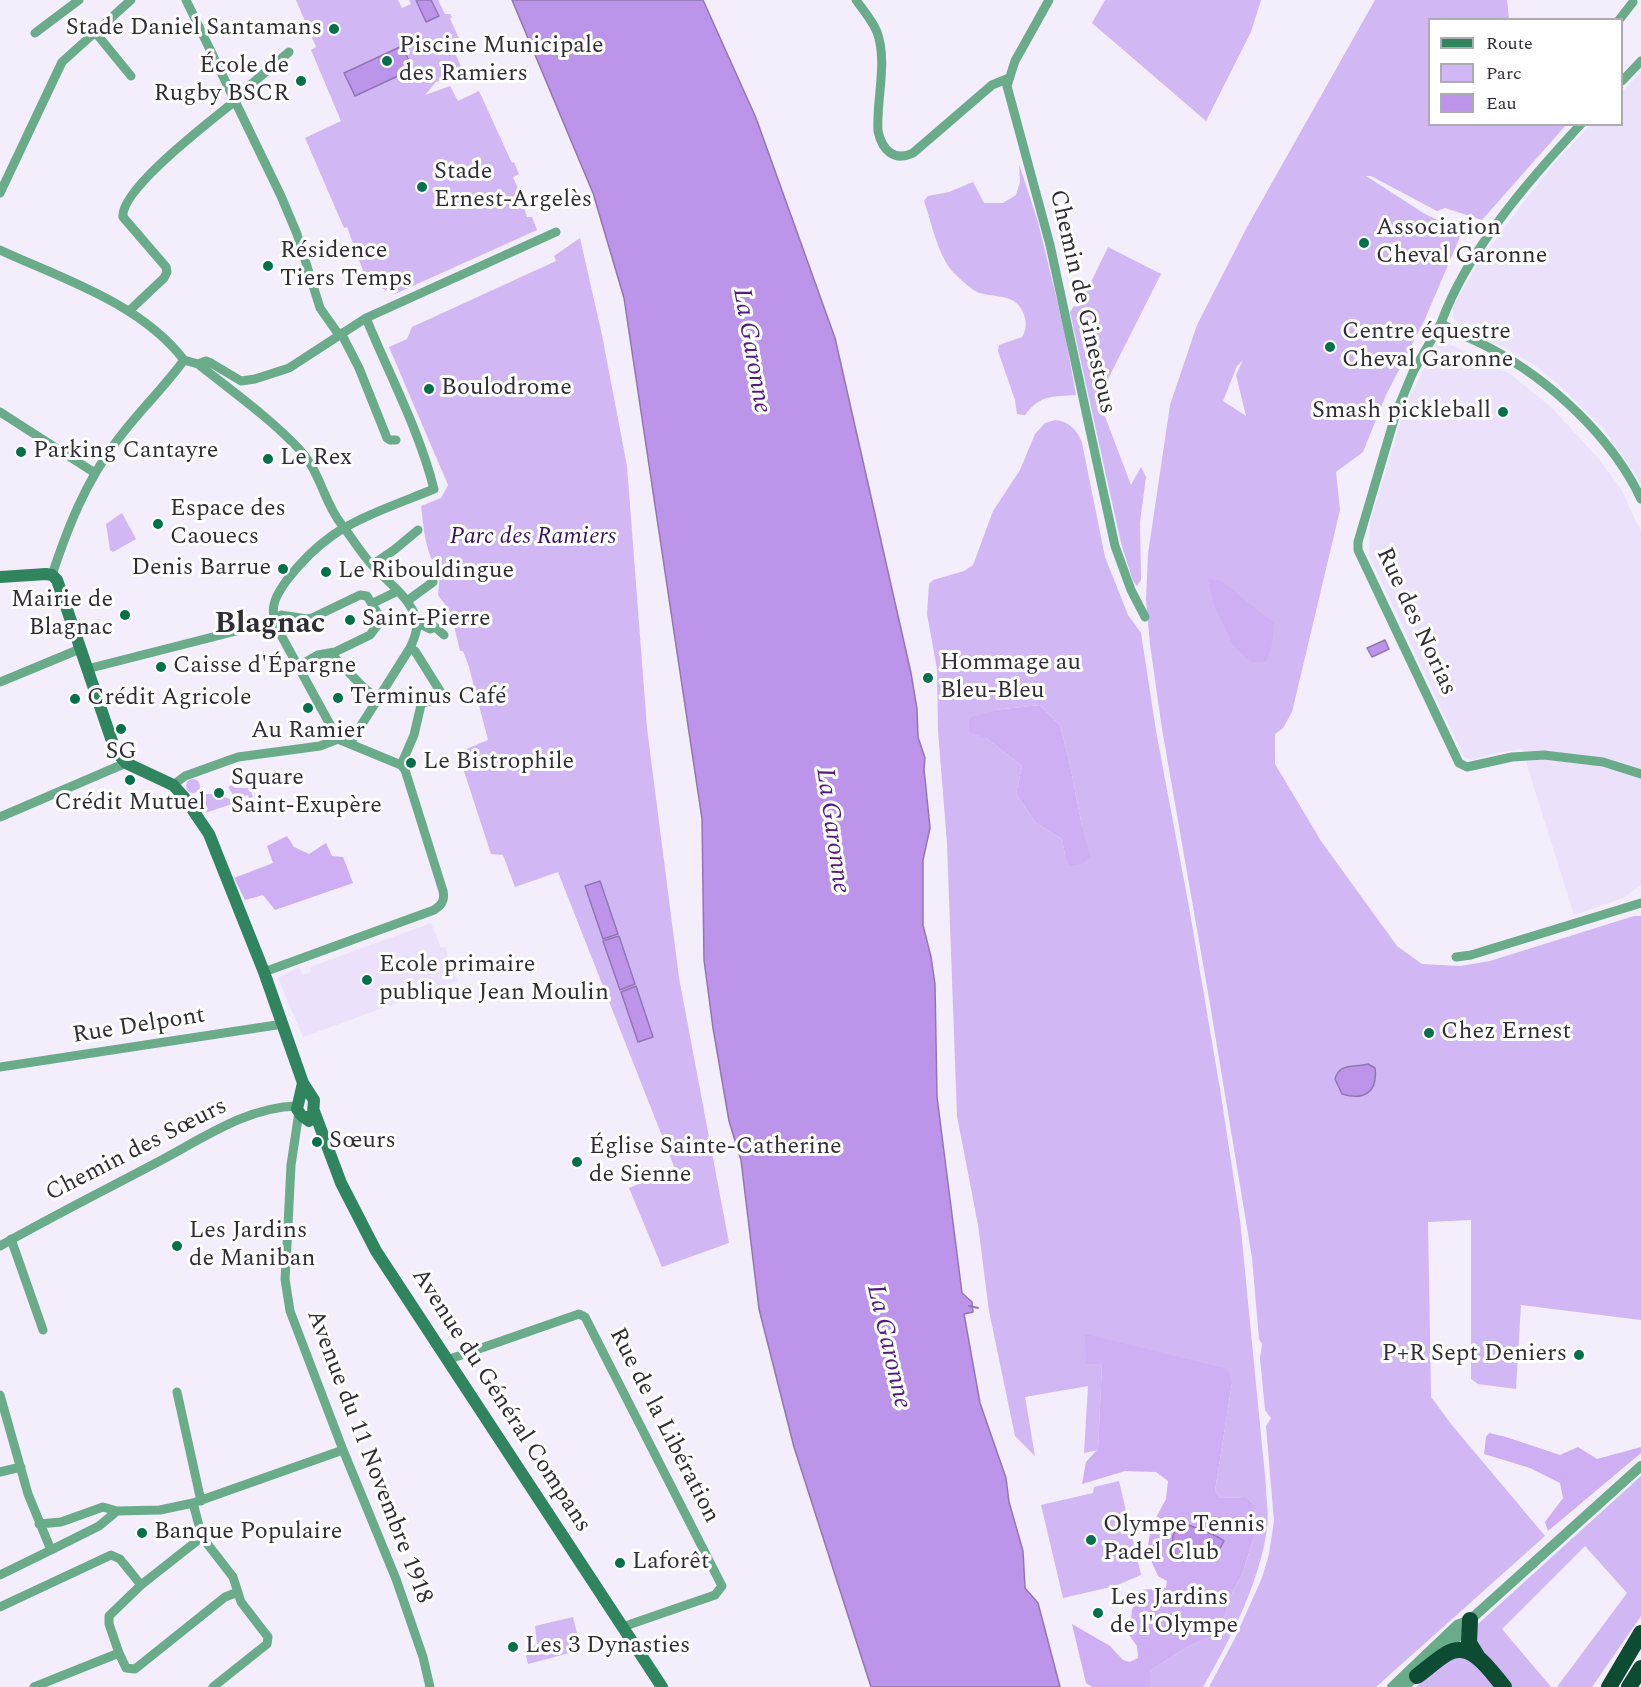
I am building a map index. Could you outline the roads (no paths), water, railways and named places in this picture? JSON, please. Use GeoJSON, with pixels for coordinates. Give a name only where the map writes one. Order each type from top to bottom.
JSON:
{"type":"FeatureCollection","features":[{"type":"Feature","properties":{"kind":"highway"},"geometry":{"type":"LineString","coordinates":[[1470,1620],[1469,1643],[1504,1687]]}},
{"type":"Feature","properties":{"kind":"highway"},"geometry":{"type":"LineString","coordinates":[[1609,1687],[1641,1633]]}},
{"type":"Feature","properties":{"kind":"highway"},"geometry":{"type":"LineString","coordinates":[[1411,1681],[1449,1652],[1470,1652],[1478,1656]]}},
{"type":"Feature","properties":{"kind":"highway"},"geometry":{"type":"LineString","coordinates":[[1629,1687],[1641,1668]]}},
{"type":"Feature","properties":{"kind":"main road"},"geometry":{"type":"LineString","coordinates":[[0,577],[52,575],[60,588],[80,649],[90,668],[111,743],[126,763],[173,785]]}},
{"type":"Feature","properties":{"kind":"main road","name":"Avenue du Général Compans"},"geometry":{"type":"LineString","coordinates":[[173,785],[193,808],[214,843],[283,1024],[303,1083],[305,1110],[319,1129],[362,1227],[662,1687]]}},
{"type":"Feature","properties":{"kind":"street"},"geometry":{"type":"LineString","coordinates":[[35,33],[79,0]]}},
{"type":"Feature","properties":{"kind":"street"},"geometry":{"type":"LineString","coordinates":[[0,193],[62,62],[130,0]]}},
{"type":"Feature","properties":{"kind":"street"},"geometry":{"type":"LineString","coordinates":[[186,0],[281,196],[293,224],[320,308],[340,334],[360,368],[387,438],[396,440]]}},
{"type":"Feature","properties":{"kind":"street"},"geometry":{"type":"LineString","coordinates":[[856,0],[876,29],[878,36],[881,76],[878,131],[880,140],[890,154],[897,157],[913,153],[992,85],[1009,78],[1015,61],[1049,0]]}},
{"type":"Feature","properties":{"kind":"street"},"geometry":{"type":"LineString","coordinates":[[1621,18],[1635,4]]}},
{"type":"Feature","properties":{"kind":"street"},"geometry":{"type":"LineString","coordinates":[[95,33],[132,76]]}},
{"type":"Feature","properties":{"kind":"street"},"geometry":{"type":"LineString","coordinates":[[129,311],[164,278],[167,272],[166,267],[127,224],[122,212],[138,187],[152,171],[289,52]]}},
{"type":"Feature","properties":{"kind":"street"},"geometry":{"type":"LineString","coordinates":[[1623,80],[1641,61]]}},
{"type":"Feature","properties":{"kind":"street","name":"Chemin de Ginestous"},"geometry":{"type":"LineString","coordinates":[[1009,78],[1007,86],[1050,245],[1115,546],[1131,590],[1145,618]]}},
{"type":"Feature","properties":{"kind":"street","name":"Rue des Norias"},"geometry":{"type":"LineString","coordinates":[[1579,126],[1522,190],[1469,267],[1448,304],[1441,323],[1413,372],[1396,414],[1358,542],[1358,550],[1459,763],[1467,767],[1512,757],[1554,755],[1603,762],[1641,774]]}},
{"type":"Feature","properties":{"kind":"street"},"geometry":{"type":"LineString","coordinates":[[198,364],[210,363],[241,381],[289,368],[366,318],[556,232]]}},
{"type":"Feature","properties":{"kind":"street"},"geometry":{"type":"LineString","coordinates":[[0,250],[129,311],[178,352],[184,360],[198,364],[270,422],[303,454],[316,471],[345,528],[372,565],[406,601],[418,623],[430,629],[435,627],[444,635]]}},
{"type":"Feature","properties":{"kind":"street"},"geometry":{"type":"LineString","coordinates":[[264,972],[434,910],[444,898],[405,770],[401,765],[339,739],[297,667],[273,619],[272,608],[277,593],[299,564],[333,534],[434,489],[428,466],[366,318]]}},
{"type":"Feature","properties":{"kind":"street"},"geometry":{"type":"LineString","coordinates":[[1441,323],[1455,333],[1489,348],[1518,365],[1563,399],[1593,429],[1611,452],[1641,499]]}},
{"type":"Feature","properties":{"kind":"street"},"geometry":{"type":"LineString","coordinates":[[52,575],[66,531],[95,473],[120,437],[169,381],[184,360]]}},
{"type":"Feature","properties":{"kind":"street"},"geometry":{"type":"LineString","coordinates":[[0,412],[95,473]]}},
{"type":"Feature","properties":{"kind":"street"},"geometry":{"type":"LineString","coordinates":[[372,565],[418,530]]}},
{"type":"Feature","properties":{"kind":"street"},"geometry":{"type":"LineString","coordinates":[[406,601],[433,582]]}},
{"type":"Feature","properties":{"kind":"street"},"geometry":{"type":"LineString","coordinates":[[373,603],[398,591]]}},
{"type":"Feature","properties":{"kind":"street"},"geometry":{"type":"LineString","coordinates":[[90,668],[186,644],[281,615],[312,618],[360,595],[367,596],[380,617],[375,630],[357,642],[330,653],[318,655],[297,667]]}},
{"type":"Feature","properties":{"kind":"street"},"geometry":{"type":"LineString","coordinates":[[350,743],[410,648],[418,623]]}},
{"type":"Feature","properties":{"kind":"street"},"geometry":{"type":"LineString","coordinates":[[401,765],[414,735],[421,705],[425,702],[445,699],[415,651],[410,648]]}},
{"type":"Feature","properties":{"kind":"street"},"geometry":{"type":"LineString","coordinates":[[0,682],[80,649]]}},
{"type":"Feature","properties":{"kind":"street"},"geometry":{"type":"LineString","coordinates":[[330,653],[379,700]]}},
{"type":"Feature","properties":{"kind":"street"},"geometry":{"type":"LineString","coordinates":[[173,785],[185,776],[238,757],[320,746],[339,739]]}},
{"type":"Feature","properties":{"kind":"street"},"geometry":{"type":"LineString","coordinates":[[0,817],[126,763]]}},
{"type":"Feature","properties":{"kind":"street"},"geometry":{"type":"LineString","coordinates":[[1456,957],[1471,955],[1641,903]]}},
{"type":"Feature","properties":{"kind":"street","name":"Rue Delpont"},"geometry":{"type":"LineString","coordinates":[[0,1067],[283,1024]]}},
{"type":"Feature","properties":{"kind":"street","name":"Avenue du 11 Novembre 1918"},"geometry":{"type":"LineString","coordinates":[[305,1110],[297,1131],[291,1165],[285,1279],[290,1311],[299,1339],[396,1579],[423,1657],[430,1687]]}},
{"type":"Feature","properties":{"kind":"street","name":"Chemin des Sœurs"},"geometry":{"type":"LineString","coordinates":[[0,1246],[227,1125],[256,1113],[305,1110]]}},
{"type":"Feature","properties":{"kind":"street"},"geometry":{"type":"LineString","coordinates":[[11,1239],[44,1329]]}},
{"type":"Feature","properties":{"kind":"street","name":"Rue de la Libération"},"geometry":{"type":"LineString","coordinates":[[447,1360],[579,1314],[585,1317],[722,1586],[715,1595],[623,1628]]}},
{"type":"Feature","properties":{"kind":"street"},"geometry":{"type":"LineString","coordinates":[[177,1392],[202,1537],[233,1577],[245,1608],[266,1633],[268,1641],[213,1687]]}},
{"type":"Feature","properties":{"kind":"street"},"geometry":{"type":"LineString","coordinates":[[0,1395],[28,1494],[51,1550]]}},
{"type":"Feature","properties":{"kind":"street"},"geometry":{"type":"LineString","coordinates":[[39,1524],[61,1522],[104,1508],[160,1510],[197,1502],[343,1450]]}},
{"type":"Feature","properties":{"kind":"street"},"geometry":{"type":"LineString","coordinates":[[1411,1681],[1463,1632],[1470,1620],[1641,1466]]}},
{"type":"Feature","properties":{"kind":"street"},"geometry":{"type":"LineString","coordinates":[[0,1472],[21,1467]]}},
{"type":"Feature","properties":{"kind":"street"},"geometry":{"type":"LineString","coordinates":[[0,1575],[99,1526],[117,1510]]}},
{"type":"Feature","properties":{"kind":"street"},"geometry":{"type":"LineString","coordinates":[[92,1511],[99,1526]]}},
{"type":"Feature","properties":{"kind":"street"},"geometry":{"type":"LineString","coordinates":[[202,1537],[141,1585],[109,1616],[109,1624],[118,1653],[126,1668],[135,1670],[225,1597],[238,1592]]}},
{"type":"Feature","properties":{"kind":"street"},"geometry":{"type":"LineString","coordinates":[[0,1606],[111,1555],[120,1559],[141,1585]]}},
{"type":"Feature","properties":{"kind":"street"},"geometry":{"type":"LineString","coordinates":[[1392,1687],[1457,1625],[1470,1620]]}},
{"type":"Feature","properties":{"kind":"street"},"geometry":{"type":"LineString","coordinates":[[34,1687],[118,1653]]}},
{"type":"Feature","properties":{"kind":"water"},"geometry":{"type":"Polygon","coordinates":[[[416,0],[431,0],[439,16],[426,22],[416,0]]]}},
{"type":"Feature","properties":{"kind":"water","name":"La Garonne"},"geometry":{"type":"Polygon","coordinates":[[[512,0],[703,0],[756,118],[835,338],[911,673],[917,709],[918,737],[925,758],[930,828],[923,860],[923,925],[935,984],[937,1097],[962,1293],[972,1302],[973,1312],[964,1314],[980,1403],[1006,1478],[1009,1502],[1023,1551],[1025,1588],[1038,1603],[1060,1687],[871,1687],[794,1447],[759,1309],[741,1160],[729,1121],[713,1028],[704,960],[702,819],[624,298],[593,193],[512,0]]]}},
{"type":"Feature","properties":{"kind":"water"},"geometry":{"type":"Polygon","coordinates":[[[402,46],[413,69],[355,96],[344,73],[402,46]]]}},
{"type":"Feature","properties":{"kind":"water"},"geometry":{"type":"Polygon","coordinates":[[[1385,640],[1389,649],[1372,657],[1367,648],[1385,640]]]}},
{"type":"Feature","properties":{"kind":"water"},"geometry":{"type":"Polygon","coordinates":[[[600,881],[618,934],[603,939],[585,886],[600,881]]]}},
{"type":"Feature","properties":{"kind":"water"},"geometry":{"type":"Polygon","coordinates":[[[619,936],[635,984],[620,990],[603,941],[619,936]]]}},
{"type":"Feature","properties":{"kind":"water"},"geometry":{"type":"Polygon","coordinates":[[[636,986],[653,1037],[638,1042],[621,992],[636,986]]]}},
{"type":"Feature","properties":{"kind":"water"},"geometry":{"type":"Polygon","coordinates":[[[1368,1064],[1375,1068],[1372,1089],[1368,1093],[1357,1096],[1342,1094],[1335,1079],[1340,1070],[1368,1064]]]}},
{"type":"Feature","properties":{"kind":"water"},"geometry":{"type":"Polygon","coordinates":[[[1180,1521],[1224,1541],[1219,1550],[1201,1552],[1187,1560],[1176,1555],[1173,1537],[1180,1521]]]}},
{"type":"Feature","properties":{"kind":"waterway"},"geometry":{"type":"LineString","coordinates":[[969,1306],[978,1308]]}},
{"type":"Feature","properties":{"kind":"place","name":"Stade Daniel Santamans"},"geometry":{"type":"Point","coordinates":[334,29]}},
{"type":"Feature","properties":{"kind":"place","name":"Piscine Municipale des Ramiers"},"geometry":{"type":"Point","coordinates":[387,61]}},
{"type":"Feature","properties":{"kind":"place","name":"École de Rugby BSCR"},"geometry":{"type":"Point","coordinates":[301,81]}},
{"type":"Feature","properties":{"kind":"place","name":"Stade Ernest-Argelès"},"geometry":{"type":"Point","coordinates":[422,187]}},
{"type":"Feature","properties":{"kind":"place","name":"Association Cheval Garonne"},"geometry":{"type":"Point","coordinates":[1364,243]}},
{"type":"Feature","properties":{"kind":"place","name":"Résidence Tiers Temps"},"geometry":{"type":"Point","coordinates":[268,266]}},
{"type":"Feature","properties":{"kind":"place","name":"Centre équestre Cheval Garonne"},"geometry":{"type":"Point","coordinates":[1330,347]}},
{"type":"Feature","properties":{"kind":"place","name":"Boulodrome"},"geometry":{"type":"Point","coordinates":[429,389]}},
{"type":"Feature","properties":{"kind":"place","name":"Smash pickleball"},"geometry":{"type":"Point","coordinates":[1503,412]}},
{"type":"Feature","properties":{"kind":"place","name":"Parking Cantayre"},"geometry":{"type":"Point","coordinates":[21,452]}},
{"type":"Feature","properties":{"kind":"place","name":"Le Rex"},"geometry":{"type":"Point","coordinates":[268,459]}},
{"type":"Feature","properties":{"kind":"place","name":"Espace des Caouecs"},"geometry":{"type":"Point","coordinates":[158,524]}},
{"type":"Feature","properties":{"kind":"place","name":"Denis Barrue"},"geometry":{"type":"Point","coordinates":[283,569]}},
{"type":"Feature","properties":{"kind":"place","name":"Le Ribouldingue"},"geometry":{"type":"Point","coordinates":[326,572]}},
{"type":"Feature","properties":{"kind":"place","name":"Mairie de Blagnac"},"geometry":{"type":"Point","coordinates":[125,615]}},
{"type":"Feature","properties":{"kind":"place","name":"Saint-Pierre"},"geometry":{"type":"Point","coordinates":[350,620]}},
{"type":"Feature","properties":{"kind":"place","name":"Caisse d'Épargne"},"geometry":{"type":"Point","coordinates":[161,667]}},
{"type":"Feature","properties":{"kind":"place","name":"Hommage au Bleu-Bleu"},"geometry":{"type":"Point","coordinates":[928,678]}},
{"type":"Feature","properties":{"kind":"place","name":"Terminus Café"},"geometry":{"type":"Point","coordinates":[338,698]}},
{"type":"Feature","properties":{"kind":"place","name":"Crédit Agricole"},"geometry":{"type":"Point","coordinates":[75,699]}},
{"type":"Feature","properties":{"kind":"place","name":"Au Ramier"},"geometry":{"type":"Point","coordinates":[308,708]}},
{"type":"Feature","properties":{"kind":"place","name":"SG"},"geometry":{"type":"Point","coordinates":[121,729]}},
{"type":"Feature","properties":{"kind":"place","name":"Le Bistrophile"},"geometry":{"type":"Point","coordinates":[411,763]}},
{"type":"Feature","properties":{"kind":"place","name":"Crédit Mutuel"},"geometry":{"type":"Point","coordinates":[130,780]}},
{"type":"Feature","properties":{"kind":"place","name":"Square Saint-Exupère"},"geometry":{"type":"Point","coordinates":[219,793]}},
{"type":"Feature","properties":{"kind":"place","name":"Ecole primaire publique Jean Moulin"},"geometry":{"type":"Point","coordinates":[367,980]}},
{"type":"Feature","properties":{"kind":"place","name":"Chez Ernest"},"geometry":{"type":"Point","coordinates":[1429,1033]}},
{"type":"Feature","properties":{"kind":"place","name":"Sœurs"},"geometry":{"type":"Point","coordinates":[317,1142]}},
{"type":"Feature","properties":{"kind":"place","name":"Église Sainte-Catherine de Sienne"},"geometry":{"type":"Point","coordinates":[577,1162]}},
{"type":"Feature","properties":{"kind":"place","name":"Les Jardins de Maniban"},"geometry":{"type":"Point","coordinates":[177,1246]}},
{"type":"Feature","properties":{"kind":"place","name":"P+R Sept Deniers"},"geometry":{"type":"Point","coordinates":[1579,1355]}},
{"type":"Feature","properties":{"kind":"place","name":"Banque Populaire"},"geometry":{"type":"Point","coordinates":[142,1533]}},
{"type":"Feature","properties":{"kind":"place","name":"Olympe Tennis Padel Club"},"geometry":{"type":"Point","coordinates":[1091,1540]}},
{"type":"Feature","properties":{"kind":"place","name":"Laforêt"},"geometry":{"type":"Point","coordinates":[620,1563]}},
{"type":"Feature","properties":{"kind":"place","name":"Les Jardins de l'Olympe"},"geometry":{"type":"Point","coordinates":[1098,1613]}},
{"type":"Feature","properties":{"kind":"place","name":"Les 3 Dynasties"},"geometry":{"type":"Point","coordinates":[513,1647]}},
{"type":"Feature","properties":{"kind":"district","name":"Blagnac"},"geometry":{"type":"Point","coordinates":[270,626]}},
{"type":"Feature","properties":{"kind":"park label","name":"Parc des Ramiers"},"geometry":{"type":"Point","coordinates":[533,538]}}]}
